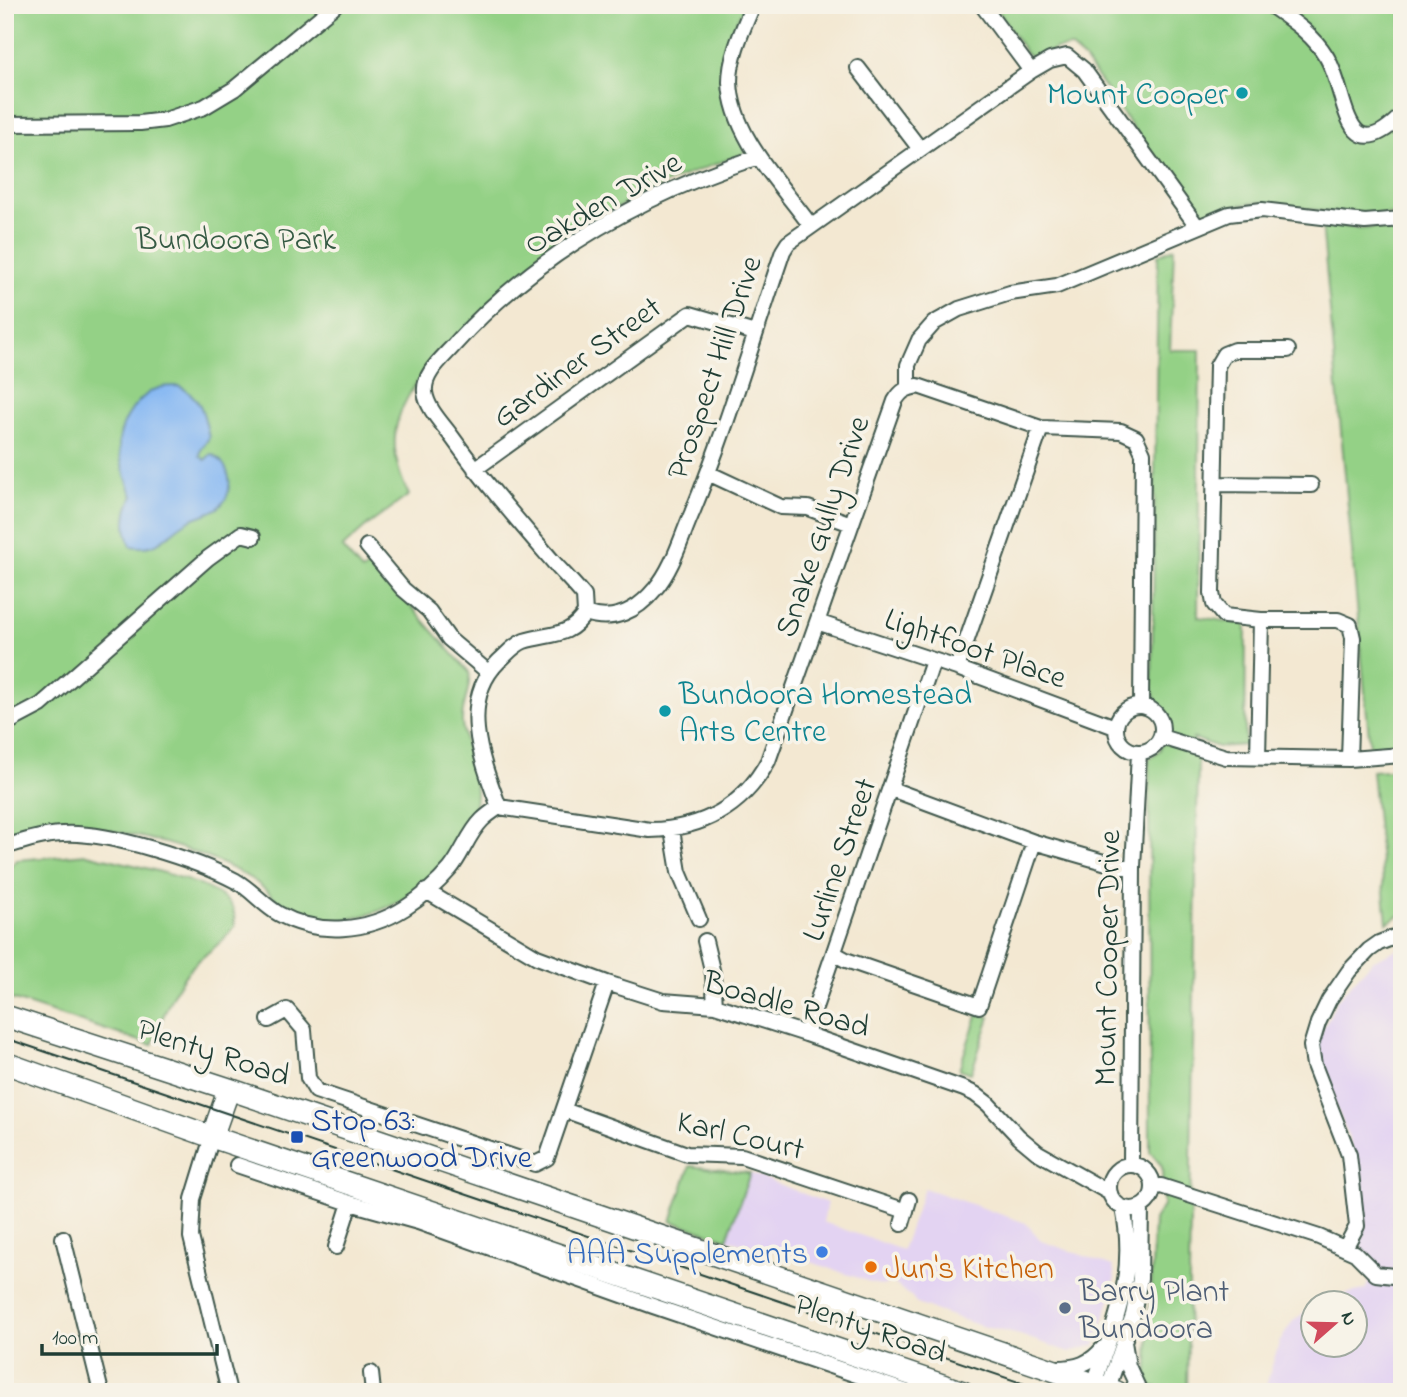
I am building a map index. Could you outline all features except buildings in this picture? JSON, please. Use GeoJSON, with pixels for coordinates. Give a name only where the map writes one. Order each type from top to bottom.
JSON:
{"type":"FeatureCollection","features":[{"type":"Feature","properties":{"kind":"highway","name":"Plenty Road"},"geometry":{"type":"LineString","coordinates":[[5,1016],[229,1089],[1104,1389]]}},
{"type":"Feature","properties":{"kind":"highway","name":"Plenty Road"},"geometry":{"type":"LineString","coordinates":[[5,1063],[767,1335],[963,1392]]}},
{"type":"Feature","properties":{"kind":"highway"},"geometry":{"type":"LineString","coordinates":[[212,1137],[229,1089]]}},
{"type":"Feature","properties":{"kind":"street"},"geometry":{"type":"LineString","coordinates":[[5,124],[140,123],[164,120],[204,107],[234,89],[335,5]]}},
{"type":"Feature","properties":{"kind":"street"},"geometry":{"type":"LineString","coordinates":[[753,5],[738,39],[730,82],[739,121],[758,157],[811,226]]}},
{"type":"Feature","properties":{"kind":"street"},"geometry":{"type":"LineString","coordinates":[[982,5],[1031,71]]}},
{"type":"Feature","properties":{"kind":"street"},"geometry":{"type":"LineString","coordinates":[[1270,5],[1305,30],[1327,57],[1350,126],[1360,134],[1369,136],[1389,128],[1402,115]]}},
{"type":"Feature","properties":{"kind":"street","name":"Prospect Hill Drive"},"geometry":{"type":"LineString","coordinates":[[585,614],[601,618],[619,616],[654,591],[667,571],[709,472],[783,251],[788,243],[1031,71],[1050,60],[1068,56],[1084,70],[1197,226]]}},
{"type":"Feature","properties":{"kind":"street"},"geometry":{"type":"LineString","coordinates":[[858,68],[920,149]]}},
{"type":"Feature","properties":{"kind":"street","name":"Oakden Drive"},"geometry":{"type":"LineString","coordinates":[[585,614],[586,604],[580,590],[474,468],[431,409],[425,391],[430,372],[464,334],[525,279],[576,241],[641,203],[707,173],[758,157]]}},
{"type":"Feature","properties":{"kind":"street","name":"Snake Gully Drive"},"geometry":{"type":"LineString","coordinates":[[499,807],[650,830],[672,830],[719,813],[746,793],[768,761],[895,401],[908,387],[908,365],[919,340],[934,323],[959,309],[1010,293],[1057,286],[1230,214],[1262,210],[1365,222],[1402,219]]}},
{"type":"Feature","properties":{"kind":"street","name":"Gardiner Street"},"geometry":{"type":"LineString","coordinates":[[474,468],[690,314],[755,333]]}},
{"type":"Feature","properties":{"kind":"street"},"geometry":{"type":"LineString","coordinates":[[1288,350],[1227,351],[1218,361],[1212,593],[1214,604],[1224,616],[1261,620],[1338,620],[1350,625],[1353,638],[1349,759]]}},
{"type":"Feature","properties":{"kind":"street"},"geometry":{"type":"LineString","coordinates":[[908,387],[918,386],[1041,428],[1121,431],[1136,438],[1143,453],[1141,706]]}},
{"type":"Feature","properties":{"kind":"street"},"geometry":{"type":"LineString","coordinates":[[957,668],[1041,428]]}},
{"type":"Feature","properties":{"kind":"street"},"geometry":{"type":"LineString","coordinates":[[709,472],[781,507],[808,508],[851,524]]}},
{"type":"Feature","properties":{"kind":"street"},"geometry":{"type":"LineString","coordinates":[[1214,484],[1311,485]]}},
{"type":"Feature","properties":{"kind":"street"},"geometry":{"type":"LineString","coordinates":[[5,724],[41,705],[208,558],[242,534],[253,537]]}},
{"type":"Feature","properties":{"kind":"street"},"geometry":{"type":"LineString","coordinates":[[367,546],[403,589],[429,611],[449,639],[488,672]]}},
{"type":"Feature","properties":{"kind":"street"},"geometry":{"type":"LineString","coordinates":[[5,847],[35,837],[65,834],[99,837],[184,858],[236,881],[278,913],[300,923],[332,930],[368,925],[405,908],[426,891],[450,869],[481,821],[499,807],[475,726],[480,686],[488,672],[516,645],[572,629],[585,614]]}},
{"type":"Feature","properties":{"kind":"street"},"geometry":{"type":"LineString","coordinates":[[1258,757],[1261,620]]}},
{"type":"Feature","properties":{"kind":"street","name":"Lightfoot Place"},"geometry":{"type":"LineString","coordinates":[[817,622],[957,668],[1115,727]]}},
{"type":"Feature","properties":{"kind":"street","name":"Lurline Street"},"geometry":{"type":"LineString","coordinates":[[806,1034],[933,661]]}},
{"type":"Feature","properties":{"kind":"street"},"geometry":{"type":"LineString","coordinates":[[1133,706],[1148,707],[1158,716],[1161,737],[1153,747],[1139,753],[1123,747],[1115,727],[1121,713],[1133,706]]}},
{"type":"Feature","properties":{"kind":"street"},"geometry":{"type":"LineString","coordinates":[[1161,737],[1217,755],[1349,759],[1402,755]]}},
{"type":"Feature","properties":{"kind":"street","name":"Mount Cooper Drive"},"geometry":{"type":"LineString","coordinates":[[1131,1165],[1133,867],[1139,753]]}},
{"type":"Feature","properties":{"kind":"street"},"geometry":{"type":"LineString","coordinates":[[891,789],[1034,842],[1121,867],[1133,867]]}},
{"type":"Feature","properties":{"kind":"street"},"geometry":{"type":"LineString","coordinates":[[672,830],[679,872],[699,919]]}},
{"type":"Feature","properties":{"kind":"street"},"geometry":{"type":"LineString","coordinates":[[835,954],[978,1006],[1034,842]]}},
{"type":"Feature","properties":{"kind":"street","name":"Boadle Road"},"geometry":{"type":"LineString","coordinates":[[426,891],[537,957],[607,983],[663,1001],[715,1005],[975,1094],[1037,1152],[1110,1193]]}},
{"type":"Feature","properties":{"kind":"street"},"geometry":{"type":"LineString","coordinates":[[1345,1248],[1357,1226],[1349,1155],[1314,1065],[1311,1046],[1329,1000],[1349,971],[1379,943],[1402,934]]}},
{"type":"Feature","properties":{"kind":"street"},"geometry":{"type":"LineString","coordinates":[[705,941],[713,974],[715,1005]]}},
{"type":"Feature","properties":{"kind":"street"},"geometry":{"type":"LineString","coordinates":[[269,1020],[287,1010],[304,1030],[308,1078],[316,1091],[535,1164],[547,1158],[607,983]]}},
{"type":"Feature","properties":{"kind":"street","name":"Karl Court"},"geometry":{"type":"LineString","coordinates":[[564,1110],[688,1154],[742,1156],[906,1212]]}},
{"type":"Feature","properties":{"kind":"street"},"geometry":{"type":"LineString","coordinates":[[212,1137],[193,1199],[191,1237],[229,1392]]}},
{"type":"Feature","properties":{"kind":"street"},"geometry":{"type":"LineString","coordinates":[[273,1158],[284,1181]]}},
{"type":"Feature","properties":{"kind":"street"},"geometry":{"type":"LineString","coordinates":[[237,1165],[767,1335],[870,1386],[907,1392]]}},
{"type":"Feature","properties":{"kind":"street"},"geometry":{"type":"LineString","coordinates":[[1081,1177],[1113,1174],[1131,1165],[1144,1169],[1153,1180],[1150,1199],[1135,1209],[1123,1208],[1117,1204],[1109,1187],[1113,1174]]}},
{"type":"Feature","properties":{"kind":"street"},"geometry":{"type":"LineString","coordinates":[[1154,1187],[1161,1186],[1345,1248],[1355,1253],[1376,1273],[1402,1277]]}},
{"type":"Feature","properties":{"kind":"street"},"geometry":{"type":"LineString","coordinates":[[336,1247],[350,1203]]}},
{"type":"Feature","properties":{"kind":"street"},"geometry":{"type":"LineString","coordinates":[[1104,1389],[1133,1315],[1140,1279],[1141,1207]]}},
{"type":"Feature","properties":{"kind":"street"},"geometry":{"type":"LineString","coordinates":[[1104,1389],[1108,1342],[1121,1305],[1126,1279],[1127,1227],[1123,1208]]}},
{"type":"Feature","properties":{"kind":"street"},"geometry":{"type":"LineString","coordinates":[[63,1238],[101,1392]]}},
{"type":"Feature","properties":{"kind":"street"},"geometry":{"type":"LineString","coordinates":[[1124,1340],[1128,1366],[1140,1392]]}},
{"type":"Feature","properties":{"kind":"street"},"geometry":{"type":"LineString","coordinates":[[1049,1368],[1071,1368],[1085,1364],[1097,1356],[1108,1342]]}},
{"type":"Feature","properties":{"kind":"street"},"geometry":{"type":"LineString","coordinates":[[370,1373],[373,1392]]}},
{"type":"Feature","properties":{"kind":"shaded area"},"geometry":{"type":"Polygon","coordinates":[[[1402,947],[1402,1392],[1264,1392],[1279,1343],[1298,1317],[1298,1358],[1368,1358],[1368,1288],[1366,1288],[1377,1263],[1364,1251],[1360,1241],[1365,1229],[1360,1179],[1349,1138],[1318,1063],[1318,1040],[1337,1000],[1372,961],[1402,947]]]}},
{"type":"Feature","properties":{"kind":"shaded area"},"geometry":{"type":"Polygon","coordinates":[[[750,1173],[827,1203],[823,1222],[902,1250],[924,1188],[1026,1223],[1041,1241],[1113,1266],[1115,1279],[1112,1294],[1095,1345],[1069,1352],[917,1304],[892,1282],[882,1286],[802,1259],[727,1239],[750,1173]]]}},
{"type":"Feature","properties":{"kind":"green space","name":"Bundoora Park"},"geometry":{"type":"Polygon","coordinates":[[[5,5],[745,5],[736,23],[728,56],[746,147],[743,154],[641,195],[603,217],[545,263],[429,366],[407,397],[396,428],[396,459],[409,495],[342,548],[362,571],[369,566],[376,566],[469,672],[462,723],[476,787],[472,818],[464,839],[436,874],[419,889],[379,911],[338,920],[302,914],[290,910],[236,870],[199,854],[142,837],[77,823],[47,822],[5,834],[5,5]]]}},
{"type":"Feature","properties":{"kind":"green space"},"geometry":{"type":"Polygon","coordinates":[[[994,5],[1402,5],[1402,214],[1357,216],[1261,202],[1226,207],[1203,214],[1195,211],[1084,59],[1070,47],[1055,49],[1035,59],[1026,53],[994,5]]]}},
{"type":"Feature","properties":{"kind":"green space"},"geometry":{"type":"Polygon","coordinates":[[[1322,223],[1360,229],[1402,225],[1402,744],[1370,748],[1322,223]]]}},
{"type":"Feature","properties":{"kind":"green space"},"geometry":{"type":"Polygon","coordinates":[[[1174,248],[1170,350],[1200,350],[1198,617],[1246,624],[1245,745],[1218,747],[1193,738],[1198,763],[1187,1392],[1170,1392],[1147,1384],[1154,1220],[1163,1206],[1162,1166],[1150,1152],[1149,759],[1160,750],[1169,722],[1152,689],[1158,255],[1174,248]]]}},
{"type":"Feature","properties":{"kind":"green space"},"geometry":{"type":"Polygon","coordinates":[[[1402,769],[1402,914],[1387,923],[1372,771],[1402,769]]]}},
{"type":"Feature","properties":{"kind":"green space"},"geometry":{"type":"Polygon","coordinates":[[[87,854],[189,881],[209,889],[233,909],[235,926],[185,976],[169,1004],[152,1045],[5,997],[5,871],[17,860],[87,854]]]}},
{"type":"Feature","properties":{"kind":"green space"},"geometry":{"type":"Polygon","coordinates":[[[978,1013],[990,1017],[971,1073],[959,1069],[978,1013]]]}},
{"type":"Feature","properties":{"kind":"green space"},"geometry":{"type":"Polygon","coordinates":[[[690,1166],[750,1173],[727,1239],[671,1221],[690,1166]]]}},
{"type":"Feature","properties":{"kind":"water"},"geometry":{"type":"Polygon","coordinates":[[[179,386],[193,396],[201,407],[209,438],[200,456],[205,460],[211,454],[223,465],[229,479],[227,495],[218,508],[188,521],[156,544],[131,546],[126,521],[133,496],[120,456],[119,442],[123,425],[133,408],[146,395],[162,387],[179,386]]]}},
{"type":"Feature","properties":{"kind":"tram line"},"geometry":{"type":"LineString","coordinates":[[5,1038],[1048,1392]]}},
{"type":"Feature","properties":{"kind":"place","name":"Mount Cooper"},"geometry":{"type":"Point","coordinates":[1242,93]}},
{"type":"Feature","properties":{"kind":"place","name":"Bundoora Homestead Arts Centre"},"geometry":{"type":"Point","coordinates":[665,711]}},
{"type":"Feature","properties":{"kind":"place","name":"Stop 63: Greenwood Drive"},"geometry":{"type":"Point","coordinates":[297,1137]}},
{"type":"Feature","properties":{"kind":"place","name":"AAA Supplements"},"geometry":{"type":"Point","coordinates":[822,1252]}},
{"type":"Feature","properties":{"kind":"place","name":"Jun's Kitchen"},"geometry":{"type":"Point","coordinates":[871,1267]}},
{"type":"Feature","properties":{"kind":"place","name":"Barry Plant Bundoora"},"geometry":{"type":"Point","coordinates":[1065,1308]}}]}
